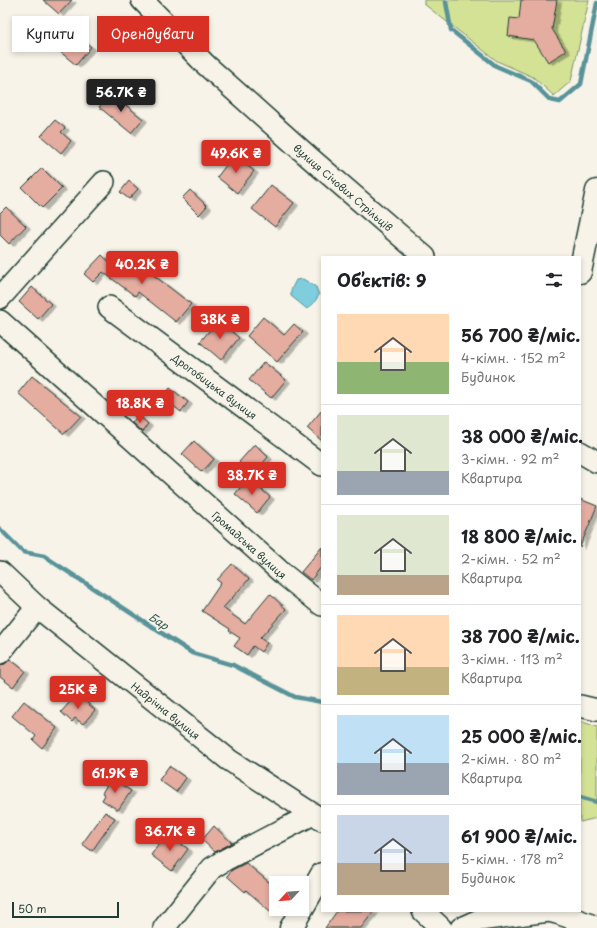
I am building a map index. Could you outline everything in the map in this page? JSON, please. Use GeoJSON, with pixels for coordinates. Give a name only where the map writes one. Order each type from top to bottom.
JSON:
{"type":"FeatureCollection","features":[{"type":"Feature","properties":{"kind":"main road"},"geometry":{"type":"LineString","coordinates":[[581,267],[597,191]]}},
{"type":"Feature","properties":{"kind":"main road"},"geometry":{"type":"LineString","coordinates":[[291,928],[321,876]]}},
{"type":"Feature","properties":{"kind":"street","name":"вулиця Січових Стрільців"},"geometry":{"type":"LineString","coordinates":[[142,0],[206,65],[310,158],[424,256]]}},
{"type":"Feature","properties":{"kind":"street"},"geometry":{"type":"LineString","coordinates":[[0,298],[104,182]]}},
{"type":"Feature","properties":{"kind":"street","name":"Дрогобицька вулиця"},"geometry":{"type":"LineString","coordinates":[[108,307],[321,464]]}},
{"type":"Feature","properties":{"kind":"street","name":"Громадська вулиця"},"geometry":{"type":"LineString","coordinates":[[0,321],[276,568],[321,604]]}},
{"type":"Feature","properties":{"kind":"street"},"geometry":{"type":"LineString","coordinates":[[581,453],[597,462]]}},
{"type":"Feature","properties":{"kind":"street","name":"Надрічна вулиця"},"geometry":{"type":"LineString","coordinates":[[0,572],[37,607],[229,760],[317,817]]}},
{"type":"Feature","properties":{"kind":"street"},"geometry":{"type":"LineString","coordinates":[[0,654],[37,607]]}},
{"type":"Feature","properties":{"kind":"street"},"geometry":{"type":"LineString","coordinates":[[581,706],[597,710]]}},
{"type":"Feature","properties":{"kind":"street"},"geometry":{"type":"LineString","coordinates":[[164,928],[212,868],[225,860],[317,817]]}},
{"type":"Feature","properties":{"kind":"street"},"geometry":{"type":"LineString","coordinates":[[425,912],[441,928]]}},
{"type":"Feature","properties":{"kind":"street"},"geometry":{"type":"LineString","coordinates":[[460,928],[479,920],[541,912]]}},
{"type":"Feature","properties":{"kind":"street"},"geometry":{"type":"LineString","coordinates":[[557,912],[597,927]]}},
{"type":"Feature","properties":{"kind":"green space"},"geometry":{"type":"Polygon","coordinates":[[[424,0],[589,0],[571,81],[554,96],[533,77],[497,61],[424,4],[424,0]]]}},
{"type":"Feature","properties":{"kind":"green space"},"geometry":{"type":"Polygon","coordinates":[[[581,721],[597,727],[597,818],[581,822],[581,721]]]}},
{"type":"Feature","properties":{"kind":"water"},"geometry":{"type":"Polygon","coordinates":[[[303,279],[316,287],[319,295],[313,304],[307,309],[291,296],[291,290],[296,280],[303,279]]]}},
{"type":"Feature","properties":{"kind":"building"},"geometry":{"type":"Polygon","coordinates":[[[43,0],[72,0],[59,14],[43,0]]]}},
{"type":"Feature","properties":{"kind":"building"},"geometry":{"type":"Polygon","coordinates":[[[521,0],[557,0],[552,29],[566,51],[548,62],[534,40],[508,36],[510,18],[519,19],[521,0]]]}},
{"type":"Feature","properties":{"kind":"building"},"geometry":{"type":"Polygon","coordinates":[[[60,52],[87,52],[76,65],[60,52]]]}},
{"type":"Feature","properties":{"kind":"building"},"geometry":{"type":"Polygon","coordinates":[[[111,93],[143,119],[131,133],[99,107],[111,93]]]}},
{"type":"Feature","properties":{"kind":"building"},"geometry":{"type":"Polygon","coordinates":[[[55,120],[65,128],[61,132],[71,141],[61,153],[41,136],[55,120]]]}},
{"type":"Feature","properties":{"kind":"building"},"geometry":{"type":"Polygon","coordinates":[[[234,155],[254,171],[237,193],[217,177],[234,155]]]}},
{"type":"Feature","properties":{"kind":"building"},"geometry":{"type":"Polygon","coordinates":[[[42,168],[62,188],[42,208],[22,188],[42,168]]]}},
{"type":"Feature","properties":{"kind":"building"},"geometry":{"type":"Polygon","coordinates":[[[129,181],[138,189],[129,199],[120,192],[129,181]]]}},
{"type":"Feature","properties":{"kind":"building"},"geometry":{"type":"Polygon","coordinates":[[[271,185],[294,203],[275,227],[252,209],[271,185]]]}},
{"type":"Feature","properties":{"kind":"building"},"geometry":{"type":"Polygon","coordinates":[[[190,190],[207,206],[199,215],[182,198],[190,190]]]}},
{"type":"Feature","properties":{"kind":"building"},"geometry":{"type":"Polygon","coordinates":[[[6,207],[26,226],[9,244],[0,235],[0,213],[6,207]]]}},
{"type":"Feature","properties":{"kind":"building"},"geometry":{"type":"Polygon","coordinates":[[[102,255],[121,273],[133,257],[153,272],[152,274],[191,304],[176,322],[138,292],[135,296],[103,272],[93,282],[84,274],[102,255]]]}},
{"type":"Feature","properties":{"kind":"building"},"geometry":{"type":"Polygon","coordinates":[[[32,287],[51,304],[38,319],[19,302],[32,287]]]}},
{"type":"Feature","properties":{"kind":"building"},"geometry":{"type":"Polygon","coordinates":[[[263,317],[284,335],[294,324],[303,332],[277,362],[247,336],[263,317]]]}},
{"type":"Feature","properties":{"kind":"building"},"geometry":{"type":"Polygon","coordinates":[[[218,320],[239,338],[221,360],[200,342],[218,320]]]}},
{"type":"Feature","properties":{"kind":"building"},"geometry":{"type":"Polygon","coordinates":[[[264,362],[286,380],[271,398],[249,380],[264,362]]]}},
{"type":"Feature","properties":{"kind":"building"},"geometry":{"type":"Polygon","coordinates":[[[32,376],[81,416],[64,434],[18,393],[32,376]]]}},
{"type":"Feature","properties":{"kind":"building"},"geometry":{"type":"Polygon","coordinates":[[[170,388],[188,402],[181,412],[163,398],[170,388]]]}},
{"type":"Feature","properties":{"kind":"building"},"geometry":{"type":"Polygon","coordinates":[[[321,411],[321,440],[307,428],[321,411]]]}},
{"type":"Feature","properties":{"kind":"building"},"geometry":{"type":"Polygon","coordinates":[[[138,415],[148,424],[142,432],[132,423],[138,415]]]}},
{"type":"Feature","properties":{"kind":"building"},"geometry":{"type":"Polygon","coordinates":[[[194,441],[214,459],[202,472],[182,454],[194,441]]]}},
{"type":"Feature","properties":{"kind":"building"},"geometry":{"type":"Polygon","coordinates":[[[255,444],[268,457],[253,475],[239,462],[255,444]]]}},
{"type":"Feature","properties":{"kind":"building"},"geometry":{"type":"Polygon","coordinates":[[[248,478],[270,497],[257,513],[235,494],[248,478]]]}},
{"type":"Feature","properties":{"kind":"building"},"geometry":{"type":"Polygon","coordinates":[[[581,499],[597,506],[581,545],[581,499]]]}},
{"type":"Feature","properties":{"kind":"building"},"geometry":{"type":"Polygon","coordinates":[[[321,548],[321,567],[311,580],[301,572],[321,548]]]}},
{"type":"Feature","properties":{"kind":"building"},"geometry":{"type":"Polygon","coordinates":[[[232,564],[249,579],[223,608],[245,624],[270,594],[286,609],[260,638],[267,643],[261,652],[253,646],[247,655],[234,646],[240,638],[229,631],[230,629],[202,611],[221,583],[217,580],[232,564]]]}},
{"type":"Feature","properties":{"kind":"building"},"geometry":{"type":"Polygon","coordinates":[[[10,659],[25,671],[13,687],[0,677],[0,665],[5,664],[10,659]]]}},
{"type":"Feature","properties":{"kind":"building"},"geometry":{"type":"Polygon","coordinates":[[[77,694],[95,710],[83,724],[75,718],[72,722],[61,712],[77,694]]]}},
{"type":"Feature","properties":{"kind":"building"},"geometry":{"type":"Polygon","coordinates":[[[24,701],[57,728],[42,748],[33,740],[36,736],[12,716],[24,701]]]}},
{"type":"Feature","properties":{"kind":"building"},"geometry":{"type":"Polygon","coordinates":[[[169,766],[186,778],[176,792],[159,780],[169,766]]]}},
{"type":"Feature","properties":{"kind":"building"},"geometry":{"type":"Polygon","coordinates":[[[111,778],[131,791],[118,810],[102,800],[105,795],[102,793],[111,778]]]}},
{"type":"Feature","properties":{"kind":"building"},"geometry":{"type":"Polygon","coordinates":[[[105,812],[115,818],[92,851],[82,844],[105,812]]]}},
{"type":"Feature","properties":{"kind":"building"},"geometry":{"type":"Polygon","coordinates":[[[214,826],[232,843],[215,852],[202,840],[214,826]]]}},
{"type":"Feature","properties":{"kind":"building"},"geometry":{"type":"Polygon","coordinates":[[[167,833],[188,849],[172,871],[151,855],[167,833]]]}},
{"type":"Feature","properties":{"kind":"building"},"geometry":{"type":"Polygon","coordinates":[[[246,863],[269,882],[269,910],[227,876],[232,870],[246,863]]]}},
{"type":"Feature","properties":{"kind":"building"},"geometry":{"type":"Polygon","coordinates":[[[336,912],[373,912],[361,928],[325,928],[336,912]]]}},
{"type":"Feature","properties":{"kind":"waterway"},"geometry":{"type":"LineString","coordinates":[[446,2],[451,30],[496,66],[531,81],[550,100],[560,102],[581,84],[597,3]]}},
{"type":"Feature","properties":{"kind":"waterway","name":"Бар"},"geometry":{"type":"LineString","coordinates":[[0,529],[23,552],[44,556],[192,653],[233,665],[295,697],[321,702]]}},
{"type":"Feature","properties":{"kind":"waterway","name":"Бар"},"geometry":{"type":"LineString","coordinates":[[581,797],[597,802]]}}]}
